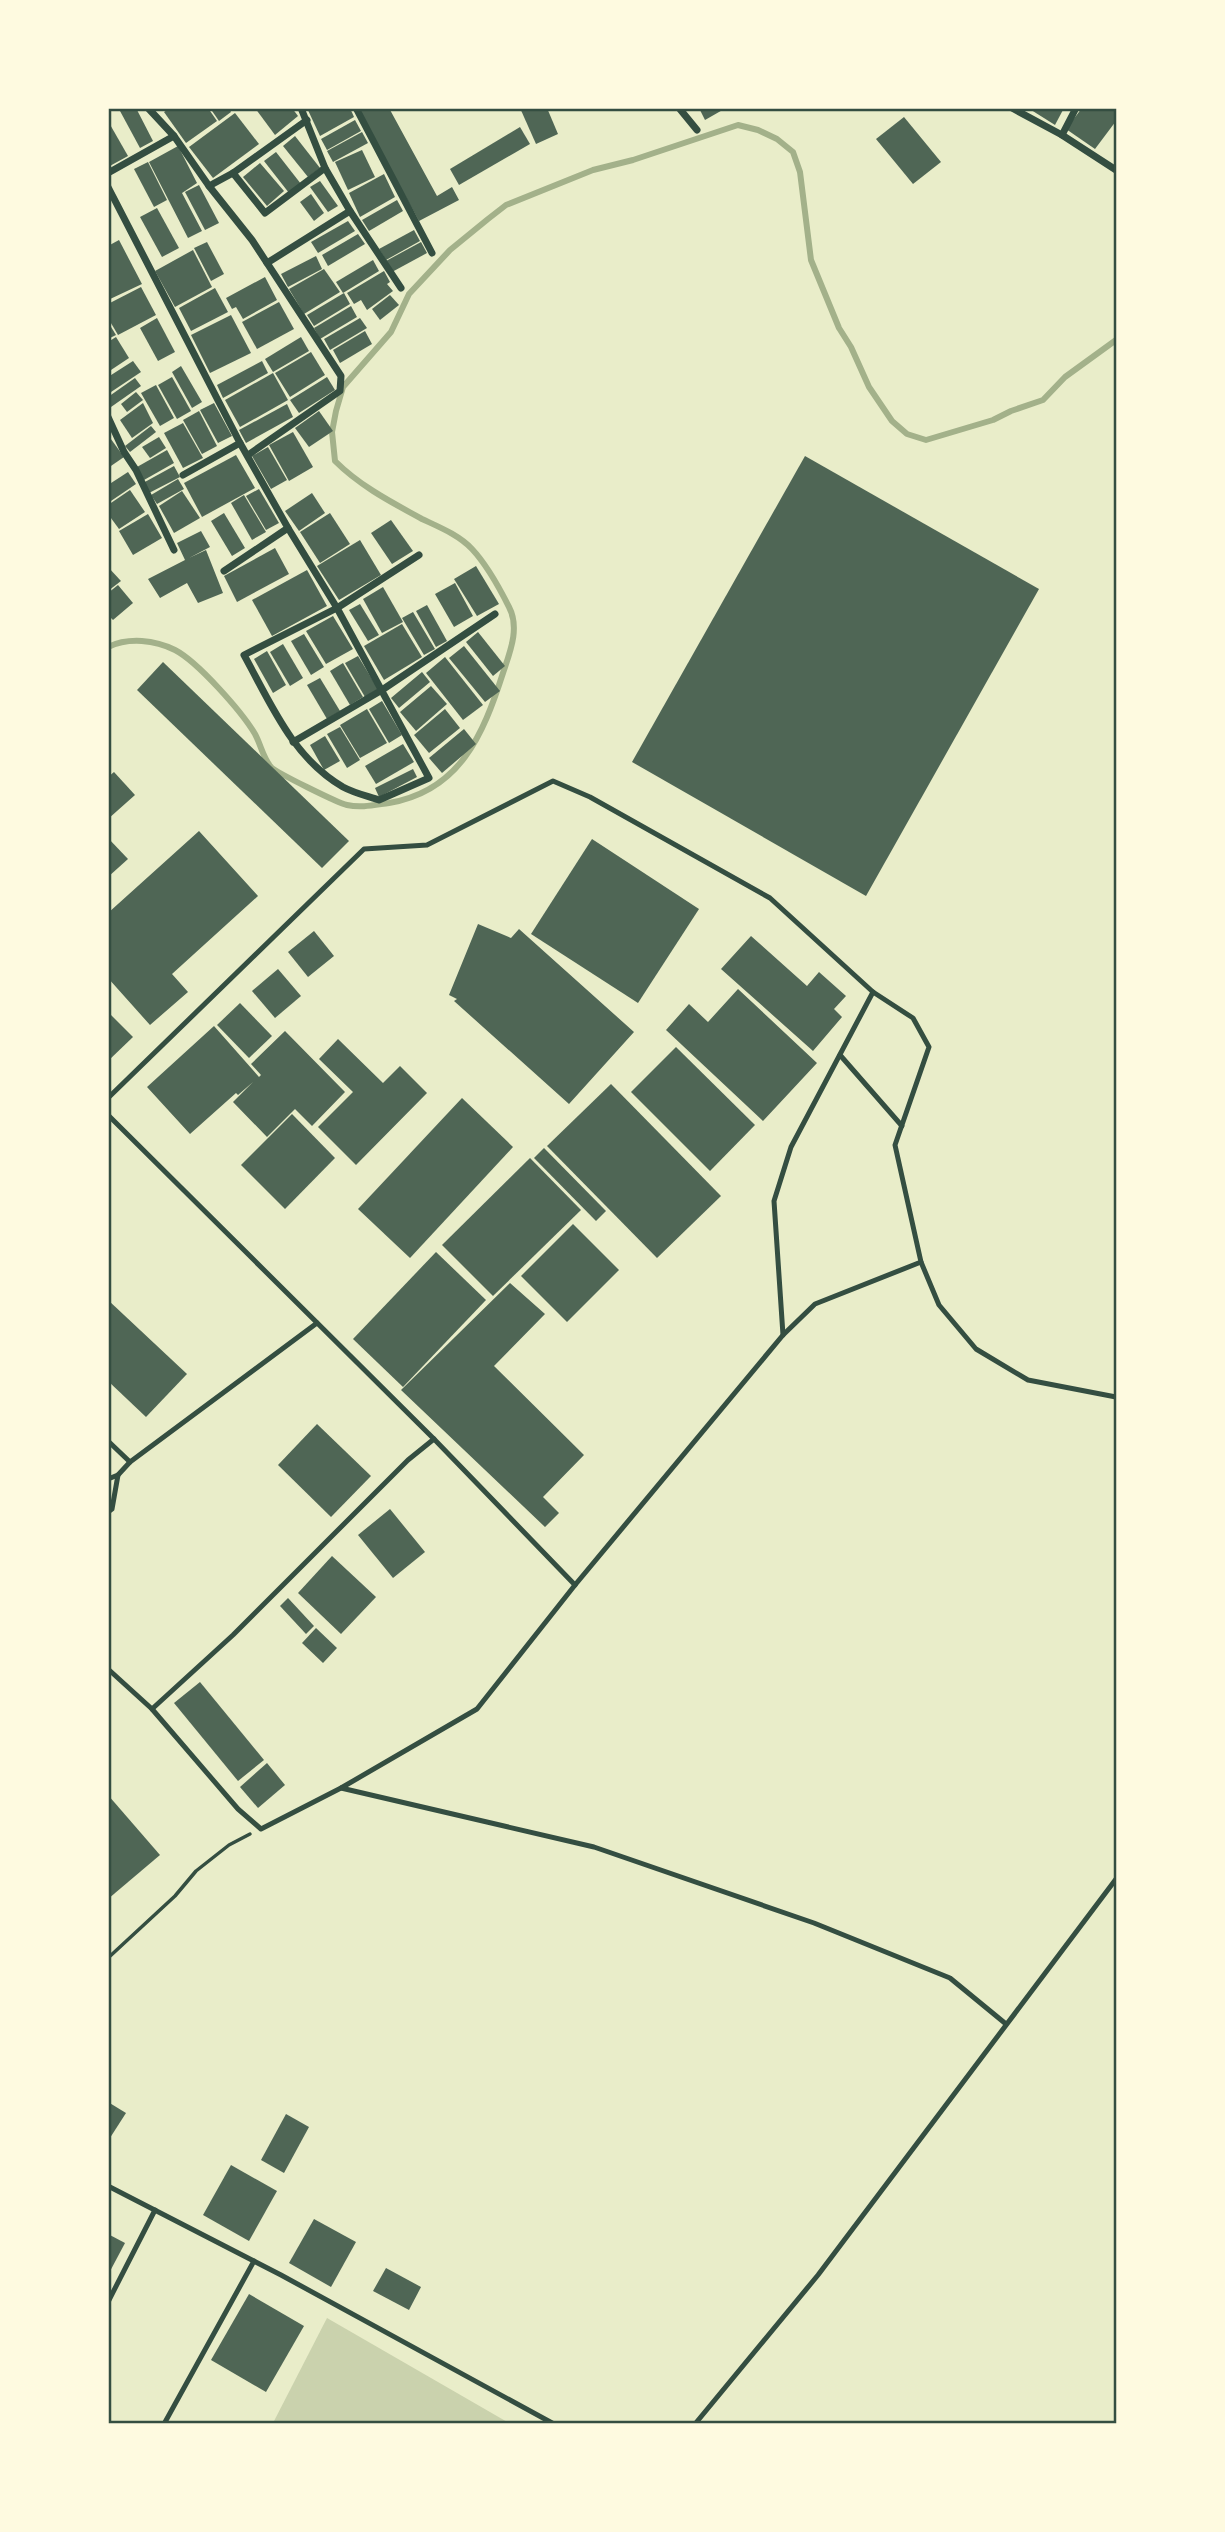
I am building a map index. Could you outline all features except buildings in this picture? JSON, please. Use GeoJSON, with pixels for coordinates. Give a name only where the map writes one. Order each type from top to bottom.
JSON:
{"type":"FeatureCollection","features":[{"type":"Feature","properties":{"kind":"street"},"geometry":{"type":"LineString","coordinates":[[148,108],[174,136],[267,262],[341,376],[340,391],[248,455]]}},
{"type":"Feature","properties":{"kind":"street"},"geometry":{"type":"LineString","coordinates":[[301,108],[326,168],[350,211],[401,288]]}},
{"type":"Feature","properties":{"kind":"street"},"geometry":{"type":"LineString","coordinates":[[356,108],[432,253]]}},
{"type":"Feature","properties":{"kind":"street"},"geometry":{"type":"LineString","coordinates":[[679,108],[697,130]]}},
{"type":"Feature","properties":{"kind":"street"},"geometry":{"type":"LineString","coordinates":[[1012,108],[1062,135],[1116,170]]}},
{"type":"Feature","properties":{"kind":"street"},"geometry":{"type":"LineString","coordinates":[[1062,135],[1076,108]]}},
{"type":"Feature","properties":{"kind":"street"},"geometry":{"type":"LineString","coordinates":[[209,186],[233,173],[307,120]]}},
{"type":"Feature","properties":{"kind":"street"},"geometry":{"type":"LineString","coordinates":[[108,173],[174,136]]}},
{"type":"Feature","properties":{"kind":"street"},"geometry":{"type":"LineString","coordinates":[[233,173],[265,213],[326,168]]}},
{"type":"Feature","properties":{"kind":"street"},"geometry":{"type":"LineString","coordinates":[[108,187],[240,443],[337,608],[429,778],[379,800],[344,787],[305,758],[292,742],[244,655],[337,608],[419,555]]}},
{"type":"Feature","properties":{"kind":"street"},"geometry":{"type":"LineString","coordinates":[[267,262],[350,211]]}},
{"type":"Feature","properties":{"kind":"street"},"geometry":{"type":"LineString","coordinates":[[108,417],[174,550]]}},
{"type":"Feature","properties":{"kind":"street"},"geometry":{"type":"LineString","coordinates":[[183,475],[240,443]]}},
{"type":"Feature","properties":{"kind":"street"},"geometry":{"type":"LineString","coordinates":[[224,571],[288,528]]}},
{"type":"Feature","properties":{"kind":"street"},"geometry":{"type":"LineString","coordinates":[[292,742],[382,690],[495,614]]}},
{"type":"Feature","properties":{"kind":"lane"},"geometry":{"type":"LineString","coordinates":[[108,1098],[364,849],[427,845],[553,781],[590,797],[770,898],[873,992],[913,1018],[929,1047],[895,1145],[920,1262],[939,1305],[976,1349],[1028,1380],[1116,1397]]}},
{"type":"Feature","properties":{"kind":"lane"},"geometry":{"type":"LineString","coordinates":[[782,1335],[774,1201],[791,1147],[873,992]]}},
{"type":"Feature","properties":{"kind":"lane"},"geometry":{"type":"LineString","coordinates":[[840,1055],[902,1126]]}},
{"type":"Feature","properties":{"kind":"lane"},"geometry":{"type":"LineString","coordinates":[[108,1115],[434,1439],[575,1585]]}},
{"type":"Feature","properties":{"kind":"lane"},"geometry":{"type":"LineString","coordinates":[[108,1669],[152,1709],[238,1809],[261,1829],[341,1788],[477,1709],[575,1585],[782,1335],[815,1304],[920,1262]]}},
{"type":"Feature","properties":{"kind":"lane"},"geometry":{"type":"LineString","coordinates":[[108,1479],[118,1475],[131,1462],[317,1322]]}},
{"type":"Feature","properties":{"kind":"lane"},"geometry":{"type":"LineString","coordinates":[[152,1709],[233,1635],[408,1460],[434,1439]]}},
{"type":"Feature","properties":{"kind":"lane"},"geometry":{"type":"LineString","coordinates":[[108,1441],[131,1462]]}},
{"type":"Feature","properties":{"kind":"lane"},"geometry":{"type":"LineString","coordinates":[[108,1512],[111,1509],[118,1475]]}},
{"type":"Feature","properties":{"kind":"lane"},"geometry":{"type":"LineString","coordinates":[[341,1788],[594,1847],[801,1919],[950,1978],[1006,2024]]}},
{"type":"Feature","properties":{"kind":"lane"},"geometry":{"type":"LineString","coordinates":[[695,2424],[818,2275],[1116,1879]]}},
{"type":"Feature","properties":{"kind":"lane"},"geometry":{"type":"LineString","coordinates":[[108,2186],[254,2261],[554,2424]]}},
{"type":"Feature","properties":{"kind":"lane"},"geometry":{"type":"LineString","coordinates":[[108,2302],[155,2210]]}},
{"type":"Feature","properties":{"kind":"lane"},"geometry":{"type":"LineString","coordinates":[[164,2424],[254,2261]]}},
{"type":"Feature","properties":{"kind":"path"},"geometry":{"type":"LineString","coordinates":[[108,1958],[175,1896],[196,1871],[229,1844],[261,1829]]}},
{"type":"Feature","properties":{"kind":"green space"},"geometry":{"type":"Polygon","coordinates":[[[327,2318],[509,2423],[273,2423],[327,2318]]]}},
{"type":"Feature","properties":{"kind":"waterway"},"geometry":{"type":"LineString","coordinates":[[108,647],[133,641],[151,642],[185,656],[219,688],[240,713],[255,734],[271,767],[341,803],[368,806],[413,797],[451,773],[465,757],[487,718],[513,640],[512,615],[488,569],[467,544],[376,493],[335,461],[332,432],[343,387],[391,332],[409,294],[450,250],[506,205],[593,170],[633,160],[738,125],[777,139],[793,152],[800,172],[811,260],[839,328],[869,387],[892,421],[907,434],[926,440],[993,420],[1043,400],[1065,377],[1116,340]]}}]}
